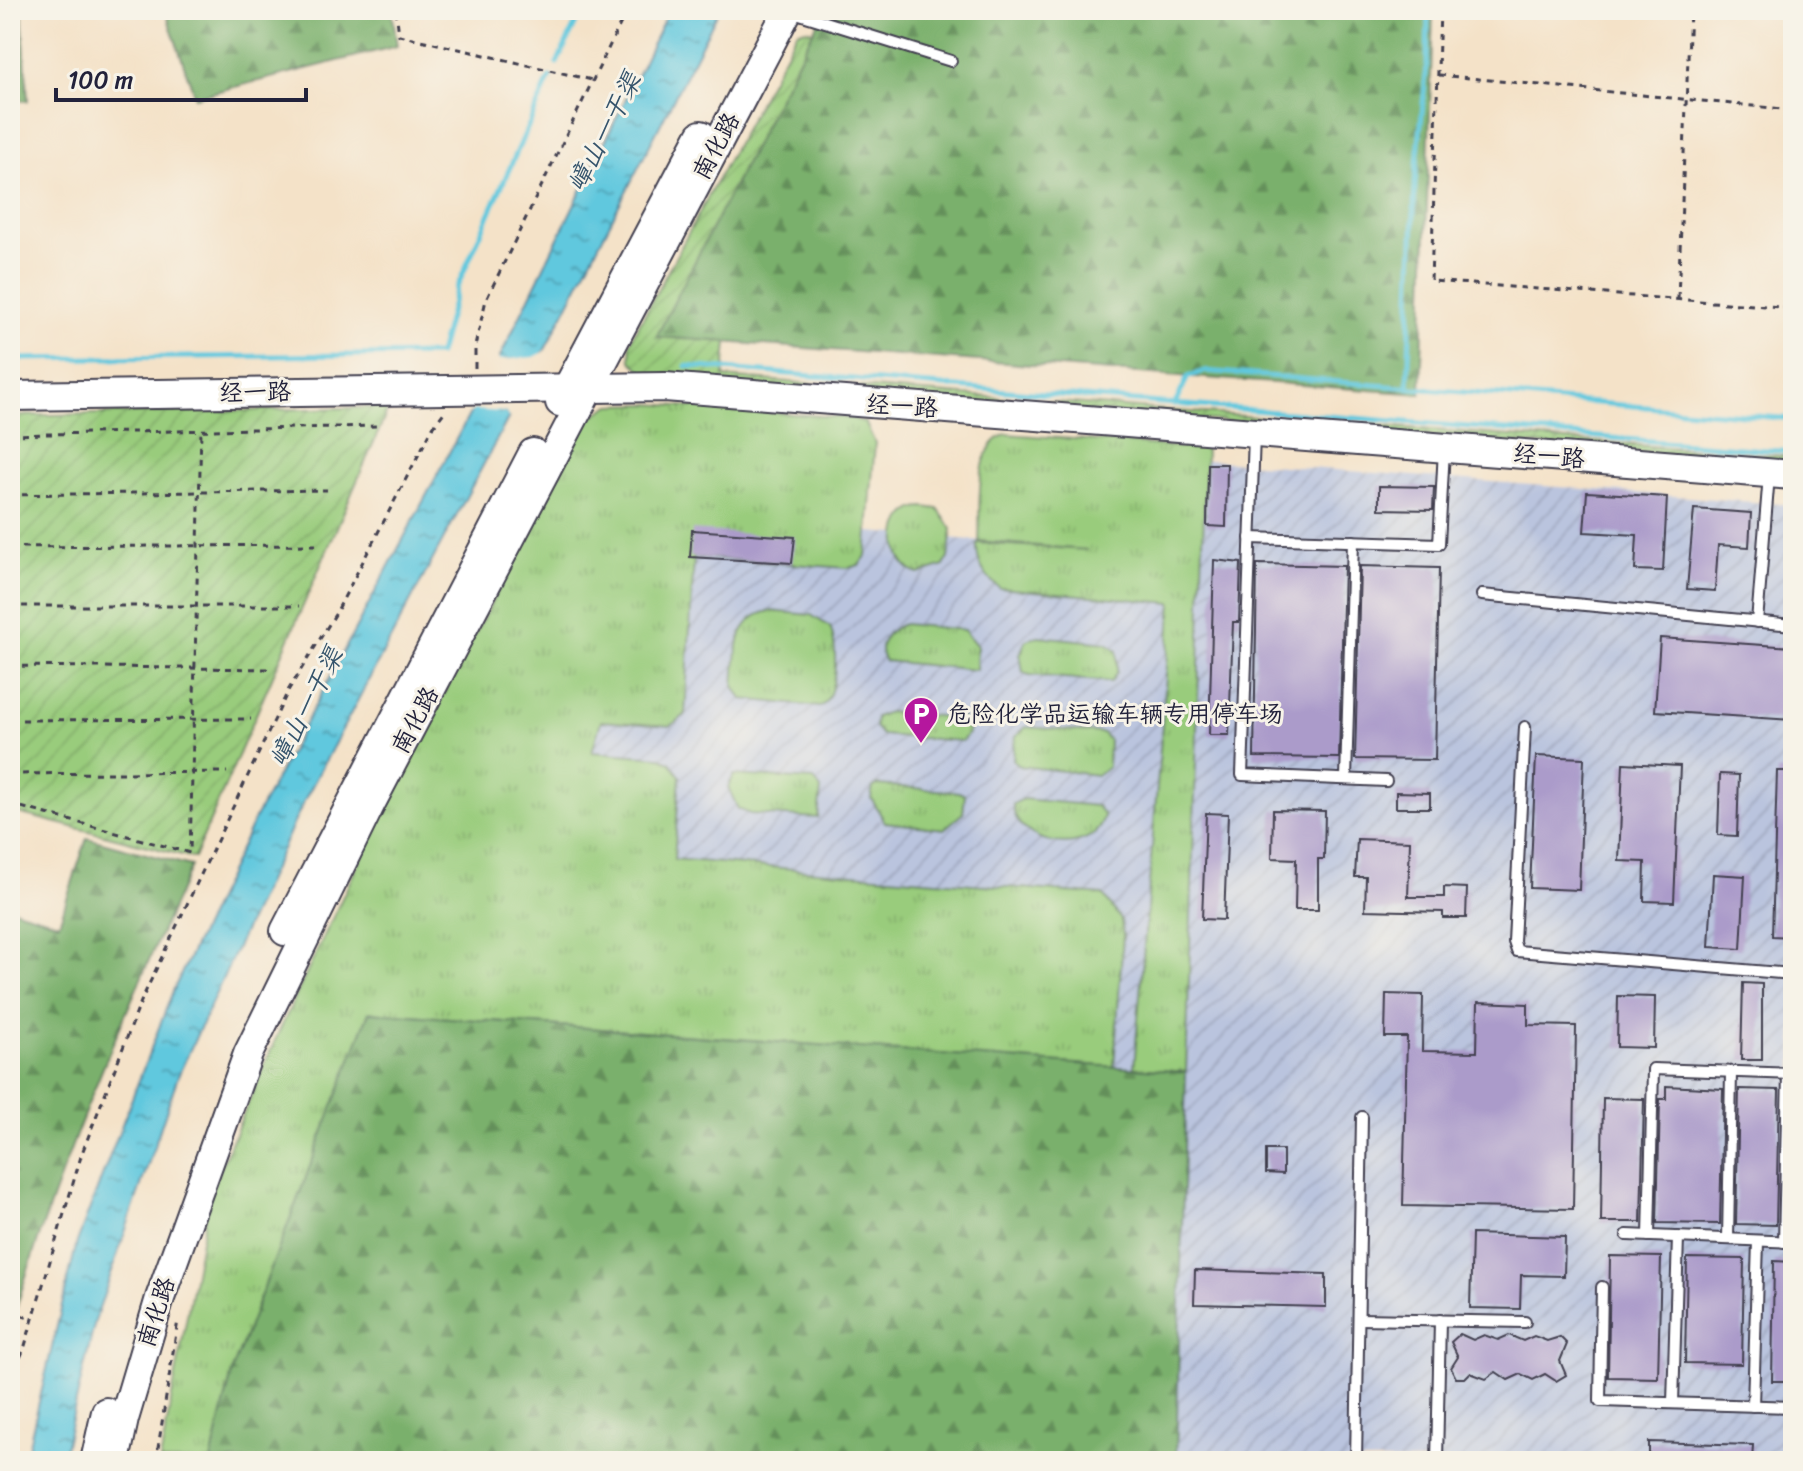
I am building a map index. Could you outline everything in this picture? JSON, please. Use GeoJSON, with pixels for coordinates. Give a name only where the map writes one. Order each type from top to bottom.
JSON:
{"type":"FeatureCollection","features":[{"type":"Feature","properties":{"kind":"main road","name":"南化路"},"geometry":{"type":"LineString","coordinates":[[95,1461],[122,1353],[232,1050],[290,921],[339,822],[766,10]]}},
{"type":"Feature","properties":{"kind":"main road","name":"南化路"},"geometry":{"type":"LineString","coordinates":[[115,1461],[160,1298],[248,1054],[371,803],[566,388],[788,10]]}},
{"type":"Feature","properties":{"kind":"main road","name":"经一路"},"geometry":{"type":"LineString","coordinates":[[10,396],[665,387],[1781,474]]}},
{"type":"Feature","properties":{"kind":"lane"},"geometry":{"type":"LineString","coordinates":[[788,10],[951,61]]}},
{"type":"Feature","properties":{"kind":"lane"},"geometry":{"type":"LineString","coordinates":[[1254,433],[1242,775],[1386,781]]}},
{"type":"Feature","properties":{"kind":"lane"},"geometry":{"type":"LineString","coordinates":[[1250,538],[1439,544],[1444,447]]}},
{"type":"Feature","properties":{"kind":"lane"},"geometry":{"type":"LineString","coordinates":[[1757,622],[1781,474]]}},
{"type":"Feature","properties":{"kind":"lane"},"geometry":{"type":"LineString","coordinates":[[1346,779],[1353,541]]}},
{"type":"Feature","properties":{"kind":"lane"},"geometry":{"type":"LineString","coordinates":[[1482,595],[1793,625]]}},
{"type":"Feature","properties":{"kind":"lane"},"geometry":{"type":"LineString","coordinates":[[1525,727],[1514,942],[1517,951],[1793,974]]}},
{"type":"Feature","properties":{"kind":"lane"},"geometry":{"type":"LineString","coordinates":[[1627,1235],[1649,1236],[1728,1239],[1788,1242],[1791,1074],[1653,1069],[1649,1236]]}},
{"type":"Feature","properties":{"kind":"lane"},"geometry":{"type":"LineString","coordinates":[[1728,1239],[1731,1072]]}},
{"type":"Feature","properties":{"kind":"lane"},"geometry":{"type":"LineString","coordinates":[[1356,1461],[1362,1117]]}},
{"type":"Feature","properties":{"kind":"lane"},"geometry":{"type":"LineString","coordinates":[[1673,1403],[1678,1237]]}},
{"type":"Feature","properties":{"kind":"lane"},"geometry":{"type":"LineString","coordinates":[[1753,1406],[1758,1241]]}},
{"type":"Feature","properties":{"kind":"lane"},"geometry":{"type":"LineString","coordinates":[[1602,1287],[1600,1401],[1793,1407]]}},
{"type":"Feature","properties":{"kind":"lane"},"geometry":{"type":"LineString","coordinates":[[1359,1319],[1525,1322]]}},
{"type":"Feature","properties":{"kind":"lane"},"geometry":{"type":"LineString","coordinates":[[1437,1461],[1440,1320]]}},
{"type":"Feature","properties":{"kind":"path"},"geometry":{"type":"LineString","coordinates":[[396,10],[399,35],[592,80]]}},
{"type":"Feature","properties":{"kind":"path"},"geometry":{"type":"LineString","coordinates":[[10,1379],[82,1153],[142,999],[289,689],[336,613],[433,427],[469,389],[486,300],[627,10]]}},
{"type":"Feature","properties":{"kind":"path"},"geometry":{"type":"LineString","coordinates":[[1440,10],[1431,281],[1793,308]]}},
{"type":"Feature","properties":{"kind":"path"},"geometry":{"type":"LineString","coordinates":[[1678,299],[1690,10]]}},
{"type":"Feature","properties":{"kind":"path"},"geometry":{"type":"LineString","coordinates":[[1437,75],[1793,110]]}},
{"type":"Feature","properties":{"kind":"path"},"geometry":{"type":"LineString","coordinates":[[10,435],[377,426]]}},
{"type":"Feature","properties":{"kind":"path"},"geometry":{"type":"LineString","coordinates":[[10,804],[190,853],[201,430]]}},
{"type":"Feature","properties":{"kind":"path"},"geometry":{"type":"LineString","coordinates":[[10,495],[327,490]]}},
{"type":"Feature","properties":{"kind":"path"},"geometry":{"type":"LineString","coordinates":[[10,547],[319,545]]}},
{"type":"Feature","properties":{"kind":"path"},"geometry":{"type":"LineString","coordinates":[[10,606],[299,606]]}},
{"type":"Feature","properties":{"kind":"path"},"geometry":{"type":"LineString","coordinates":[[10,666],[272,669]]}},
{"type":"Feature","properties":{"kind":"path"},"geometry":{"type":"LineString","coordinates":[[10,720],[251,719]]}},
{"type":"Feature","properties":{"kind":"path"},"geometry":{"type":"LineString","coordinates":[[10,774],[227,772]]}},
{"type":"Feature","properties":{"kind":"path"},"geometry":{"type":"LineString","coordinates":[[10,1311],[31,1319]]}},
{"type":"Feature","properties":{"kind":"path"},"geometry":{"type":"LineString","coordinates":[[156,1461],[180,1314]]}},
{"type":"Feature","properties":{"kind":"shaded area"},"geometry":{"type":"Polygon","coordinates":[[[1206,460],[1793,505],[1793,1461],[1176,1461],[1186,1072],[520,1022],[655,515],[1203,558],[1206,460]]]}},
{"type":"Feature","properties":{"kind":"green space"},"geometry":{"type":"Polygon","coordinates":[[[10,10],[22,10],[28,101],[10,99],[10,10]]]}},
{"type":"Feature","properties":{"kind":"green space"},"geometry":{"type":"Polygon","coordinates":[[[165,10],[392,10],[397,46],[195,97],[165,10]]]}},
{"type":"Feature","properties":{"kind":"green space"},"geometry":{"type":"Polygon","coordinates":[[[824,10],[1433,10],[1421,394],[656,337],[824,10]]]}},
{"type":"Feature","properties":{"kind":"green space"},"geometry":{"type":"Polygon","coordinates":[[[805,29],[813,31],[656,337],[727,342],[724,377],[1793,457],[1793,464],[651,378],[631,361],[630,344],[634,334],[797,32],[805,29]]]}},
{"type":"Feature","properties":{"kind":"green space"},"geometry":{"type":"Polygon","coordinates":[[[649,404],[851,418],[865,422],[875,443],[866,556],[859,565],[848,568],[694,557],[685,715],[670,726],[601,721],[592,752],[659,757],[670,762],[680,776],[674,859],[1103,895],[1121,920],[1123,935],[1114,1067],[370,1012],[233,1368],[211,1461],[160,1461],[210,1192],[277,1036],[391,794],[588,419],[611,405],[649,404]]]}},
{"type":"Feature","properties":{"kind":"green space"},"geometry":{"type":"Polygon","coordinates":[[[389,407],[194,858],[10,811],[10,416],[389,407]]]}},
{"type":"Feature","properties":{"kind":"green space"},"geometry":{"type":"Polygon","coordinates":[[[1007,434],[1206,449],[1186,1072],[1134,1068],[1172,603],[1000,588],[990,579],[982,569],[977,543],[1087,550],[979,541],[983,465],[988,451],[1007,434]]]}},
{"type":"Feature","properties":{"kind":"green space"},"geometry":{"type":"Polygon","coordinates":[[[924,507],[938,509],[952,529],[944,566],[919,574],[902,561],[897,538],[904,516],[924,507]]]}},
{"type":"Feature","properties":{"kind":"green space"},"geometry":{"type":"Polygon","coordinates":[[[770,611],[811,615],[830,627],[835,670],[830,692],[820,707],[742,699],[734,686],[737,650],[743,630],[749,621],[770,611]]]}},
{"type":"Feature","properties":{"kind":"green space"},"geometry":{"type":"Polygon","coordinates":[[[904,624],[964,630],[977,646],[976,670],[885,661],[881,650],[884,639],[904,624]]]}},
{"type":"Feature","properties":{"kind":"green space"},"geometry":{"type":"Polygon","coordinates":[[[1038,636],[1107,643],[1117,651],[1117,672],[1111,682],[1029,675],[1023,672],[1020,654],[1026,640],[1038,636]]]}},
{"type":"Feature","properties":{"kind":"green space"},"geometry":{"type":"Polygon","coordinates":[[[888,712],[963,718],[969,732],[962,741],[882,735],[875,727],[876,717],[888,712]]]}},
{"type":"Feature","properties":{"kind":"green space"},"geometry":{"type":"Polygon","coordinates":[[[1026,727],[1103,733],[1109,740],[1108,767],[1098,775],[1019,766],[1013,760],[1015,737],[1026,727]]]}},
{"type":"Feature","properties":{"kind":"green space"},"geometry":{"type":"Polygon","coordinates":[[[734,775],[814,780],[821,789],[818,818],[750,814],[738,809],[728,787],[734,775]]]}},
{"type":"Feature","properties":{"kind":"green space"},"geometry":{"type":"Polygon","coordinates":[[[873,787],[959,792],[965,795],[963,813],[944,829],[885,822],[871,798],[873,787]]]}},
{"type":"Feature","properties":{"kind":"green space"},"geometry":{"type":"Polygon","coordinates":[[[1023,799],[1097,806],[1104,815],[1098,829],[1087,838],[1056,842],[1026,830],[1017,819],[1013,804],[1023,799]]]}},
{"type":"Feature","properties":{"kind":"green space"},"geometry":{"type":"Polygon","coordinates":[[[87,838],[191,866],[92,1094],[48,1211],[10,1329],[10,908],[59,923],[87,838]]]}},
{"type":"Feature","properties":{"kind":"green space"},"geometry":{"type":"Polygon","coordinates":[[[369,1012],[1186,1072],[1176,1461],[211,1461],[233,1368],[369,1012]]]}},
{"type":"Feature","properties":{"kind":"water"},"geometry":{"type":"Polygon","coordinates":[[[669,10],[719,10],[551,338],[304,801],[178,1076],[95,1321],[62,1461],[25,1461],[77,1242],[173,991],[254,820],[502,353],[669,10]]]}},
{"type":"Feature","properties":{"kind":"pier"},"geometry":{"type":"Polygon","coordinates":[[[548,350],[511,420],[505,412],[474,410],[459,420],[496,354],[500,360],[534,357],[548,350]]]}},
{"type":"Feature","properties":{"kind":"building"},"geometry":{"type":"Polygon","coordinates":[[[1208,464],[1227,464],[1226,527],[1207,526],[1208,464]]]}},
{"type":"Feature","properties":{"kind":"building"},"geometry":{"type":"Polygon","coordinates":[[[1379,486],[1434,487],[1433,510],[1379,509],[1379,486]]]}},
{"type":"Feature","properties":{"kind":"building"},"geometry":{"type":"Polygon","coordinates":[[[1587,492],[1667,497],[1663,571],[1635,570],[1637,535],[1584,532],[1587,492]]]}},
{"type":"Feature","properties":{"kind":"building"},"geometry":{"type":"Polygon","coordinates":[[[1694,509],[1751,513],[1749,547],[1718,545],[1715,591],[1687,589],[1694,509]]]}},
{"type":"Feature","properties":{"kind":"building"},"geometry":{"type":"Polygon","coordinates":[[[692,530],[795,537],[792,563],[690,557],[692,530]]]}},
{"type":"Feature","properties":{"kind":"building"},"geometry":{"type":"Polygon","coordinates":[[[1214,560],[1241,563],[1239,622],[1233,622],[1229,735],[1209,735],[1214,560]]]}},
{"type":"Feature","properties":{"kind":"building"},"geometry":{"type":"Polygon","coordinates":[[[1257,564],[1344,566],[1339,758],[1254,757],[1257,564]]]}},
{"type":"Feature","properties":{"kind":"building"},"geometry":{"type":"Polygon","coordinates":[[[1360,566],[1439,568],[1435,760],[1355,759],[1360,566]]]}},
{"type":"Feature","properties":{"kind":"building"},"geometry":{"type":"Polygon","coordinates":[[[1660,638],[1793,647],[1793,720],[1655,711],[1660,638]]]}},
{"type":"Feature","properties":{"kind":"building"},"geometry":{"type":"Polygon","coordinates":[[[1536,756],[1584,758],[1579,890],[1530,888],[1536,756]]]}},
{"type":"Feature","properties":{"kind":"building"},"geometry":{"type":"Polygon","coordinates":[[[1623,763],[1680,766],[1674,902],[1644,901],[1645,862],[1619,861],[1623,763]]]}},
{"type":"Feature","properties":{"kind":"building"},"geometry":{"type":"Polygon","coordinates":[[[1777,771],[1793,771],[1793,937],[1772,936],[1777,771]]]}},
{"type":"Feature","properties":{"kind":"building"},"geometry":{"type":"Polygon","coordinates":[[[1720,774],[1739,775],[1737,836],[1718,835],[1720,774]]]}},
{"type":"Feature","properties":{"kind":"building"},"geometry":{"type":"Polygon","coordinates":[[[1396,792],[1430,793],[1430,808],[1396,808],[1396,792]]]}},
{"type":"Feature","properties":{"kind":"building"},"geometry":{"type":"Polygon","coordinates":[[[1273,810],[1325,811],[1324,859],[1318,859],[1318,910],[1295,910],[1296,859],[1272,858],[1273,810]]]}},
{"type":"Feature","properties":{"kind":"building"},"geometry":{"type":"Polygon","coordinates":[[[1206,813],[1228,814],[1224,920],[1202,919],[1206,813]]]}},
{"type":"Feature","properties":{"kind":"building"},"geometry":{"type":"Polygon","coordinates":[[[1357,839],[1410,841],[1408,897],[1444,897],[1444,887],[1467,888],[1466,918],[1443,918],[1443,912],[1365,910],[1366,877],[1355,877],[1357,839]]]}},
{"type":"Feature","properties":{"kind":"building"},"geometry":{"type":"Polygon","coordinates":[[[1713,874],[1745,876],[1741,949],[1709,947],[1713,874]]]}},
{"type":"Feature","properties":{"kind":"building"},"geometry":{"type":"Polygon","coordinates":[[[1743,983],[1762,984],[1762,1060],[1741,1060],[1743,983]]]}},
{"type":"Feature","properties":{"kind":"building"},"geometry":{"type":"Polygon","coordinates":[[[1386,994],[1423,995],[1422,1051],[1477,1052],[1478,1002],[1528,1004],[1528,1025],[1576,1026],[1573,1209],[1403,1206],[1407,1037],[1385,1037],[1386,994]]]}},
{"type":"Feature","properties":{"kind":"building"},"geometry":{"type":"Polygon","coordinates":[[[1618,996],[1655,997],[1654,1048],[1617,1047],[1618,996]]]}},
{"type":"Feature","properties":{"kind":"building"},"geometry":{"type":"Polygon","coordinates":[[[1666,1086],[1723,1089],[1720,1224],[1657,1223],[1660,1099],[1666,1099],[1666,1086]]]}},
{"type":"Feature","properties":{"kind":"building"},"geometry":{"type":"Polygon","coordinates":[[[1739,1089],[1779,1090],[1776,1225],[1736,1224],[1739,1089]]]}},
{"type":"Feature","properties":{"kind":"building"},"geometry":{"type":"Polygon","coordinates":[[[1603,1098],[1644,1099],[1641,1222],[1601,1222],[1603,1098]]]}},
{"type":"Feature","properties":{"kind":"building"},"geometry":{"type":"Polygon","coordinates":[[[1266,1150],[1283,1150],[1283,1174],[1266,1173],[1266,1150]]]}},
{"type":"Feature","properties":{"kind":"building"},"geometry":{"type":"Polygon","coordinates":[[[1472,1234],[1565,1237],[1564,1276],[1521,1275],[1520,1309],[1470,1308],[1472,1234]]]}},
{"type":"Feature","properties":{"kind":"building"},"geometry":{"type":"Polygon","coordinates":[[[1610,1256],[1661,1257],[1658,1378],[1608,1377],[1610,1256]]]}},
{"type":"Feature","properties":{"kind":"building"},"geometry":{"type":"Polygon","coordinates":[[[1687,1258],[1744,1259],[1742,1364],[1685,1363],[1687,1258]]]}},
{"type":"Feature","properties":{"kind":"building"},"geometry":{"type":"Polygon","coordinates":[[[1774,1261],[1793,1262],[1793,1381],[1772,1381],[1774,1261]]]}},
{"type":"Feature","properties":{"kind":"building"},"geometry":{"type":"Polygon","coordinates":[[[1195,1270],[1326,1274],[1326,1307],[1194,1304],[1195,1270]]]}},
{"type":"Feature","properties":{"kind":"building"},"geometry":{"type":"Polygon","coordinates":[[[1460,1334],[1473,1340],[1484,1335],[1498,1340],[1509,1335],[1523,1341],[1534,1336],[1547,1341],[1560,1337],[1567,1344],[1560,1361],[1566,1375],[1556,1381],[1545,1374],[1533,1380],[1521,1374],[1508,1380],[1496,1372],[1486,1379],[1470,1373],[1465,1378],[1456,1378],[1451,1368],[1458,1357],[1451,1342],[1460,1334]]]}},
{"type":"Feature","properties":{"kind":"building"},"geometry":{"type":"Polygon","coordinates":[[[1649,1442],[1753,1445],[1752,1461],[1649,1461],[1649,1442]]]}},
{"type":"Feature","properties":{"kind":"waterway"},"geometry":{"type":"LineString","coordinates":[[557,63],[582,10]]}},
{"type":"Feature","properties":{"kind":"waterway"},"geometry":{"type":"LineString","coordinates":[[1408,388],[1415,183],[1427,64],[1428,10]]}},
{"type":"Feature","properties":{"kind":"waterway"},"geometry":{"type":"LineString","coordinates":[[10,359],[439,354],[457,287],[550,77]]}},
{"type":"Feature","properties":{"kind":"waterway"},"geometry":{"type":"LineString","coordinates":[[686,366],[1793,452]]}},
{"type":"Feature","properties":{"kind":"waterway"},"geometry":{"type":"LineString","coordinates":[[1175,404],[1188,377],[1204,371],[1793,419]]}},
{"type":"Feature","properties":{"kind":"place","name":"危险化学品运输车辆专用停车场"},"geometry":{"type":"Point","coordinates":[921,745]}},
{"type":"Feature","properties":{"kind":"water label","name":"嶂山一干渠"},"geometry":{"type":"Point","coordinates":[604,132]}},
{"type":"Feature","properties":{"kind":"water label","name":"嶂山一干渠"},"geometry":{"type":"Point","coordinates":[306,707]}}]}
